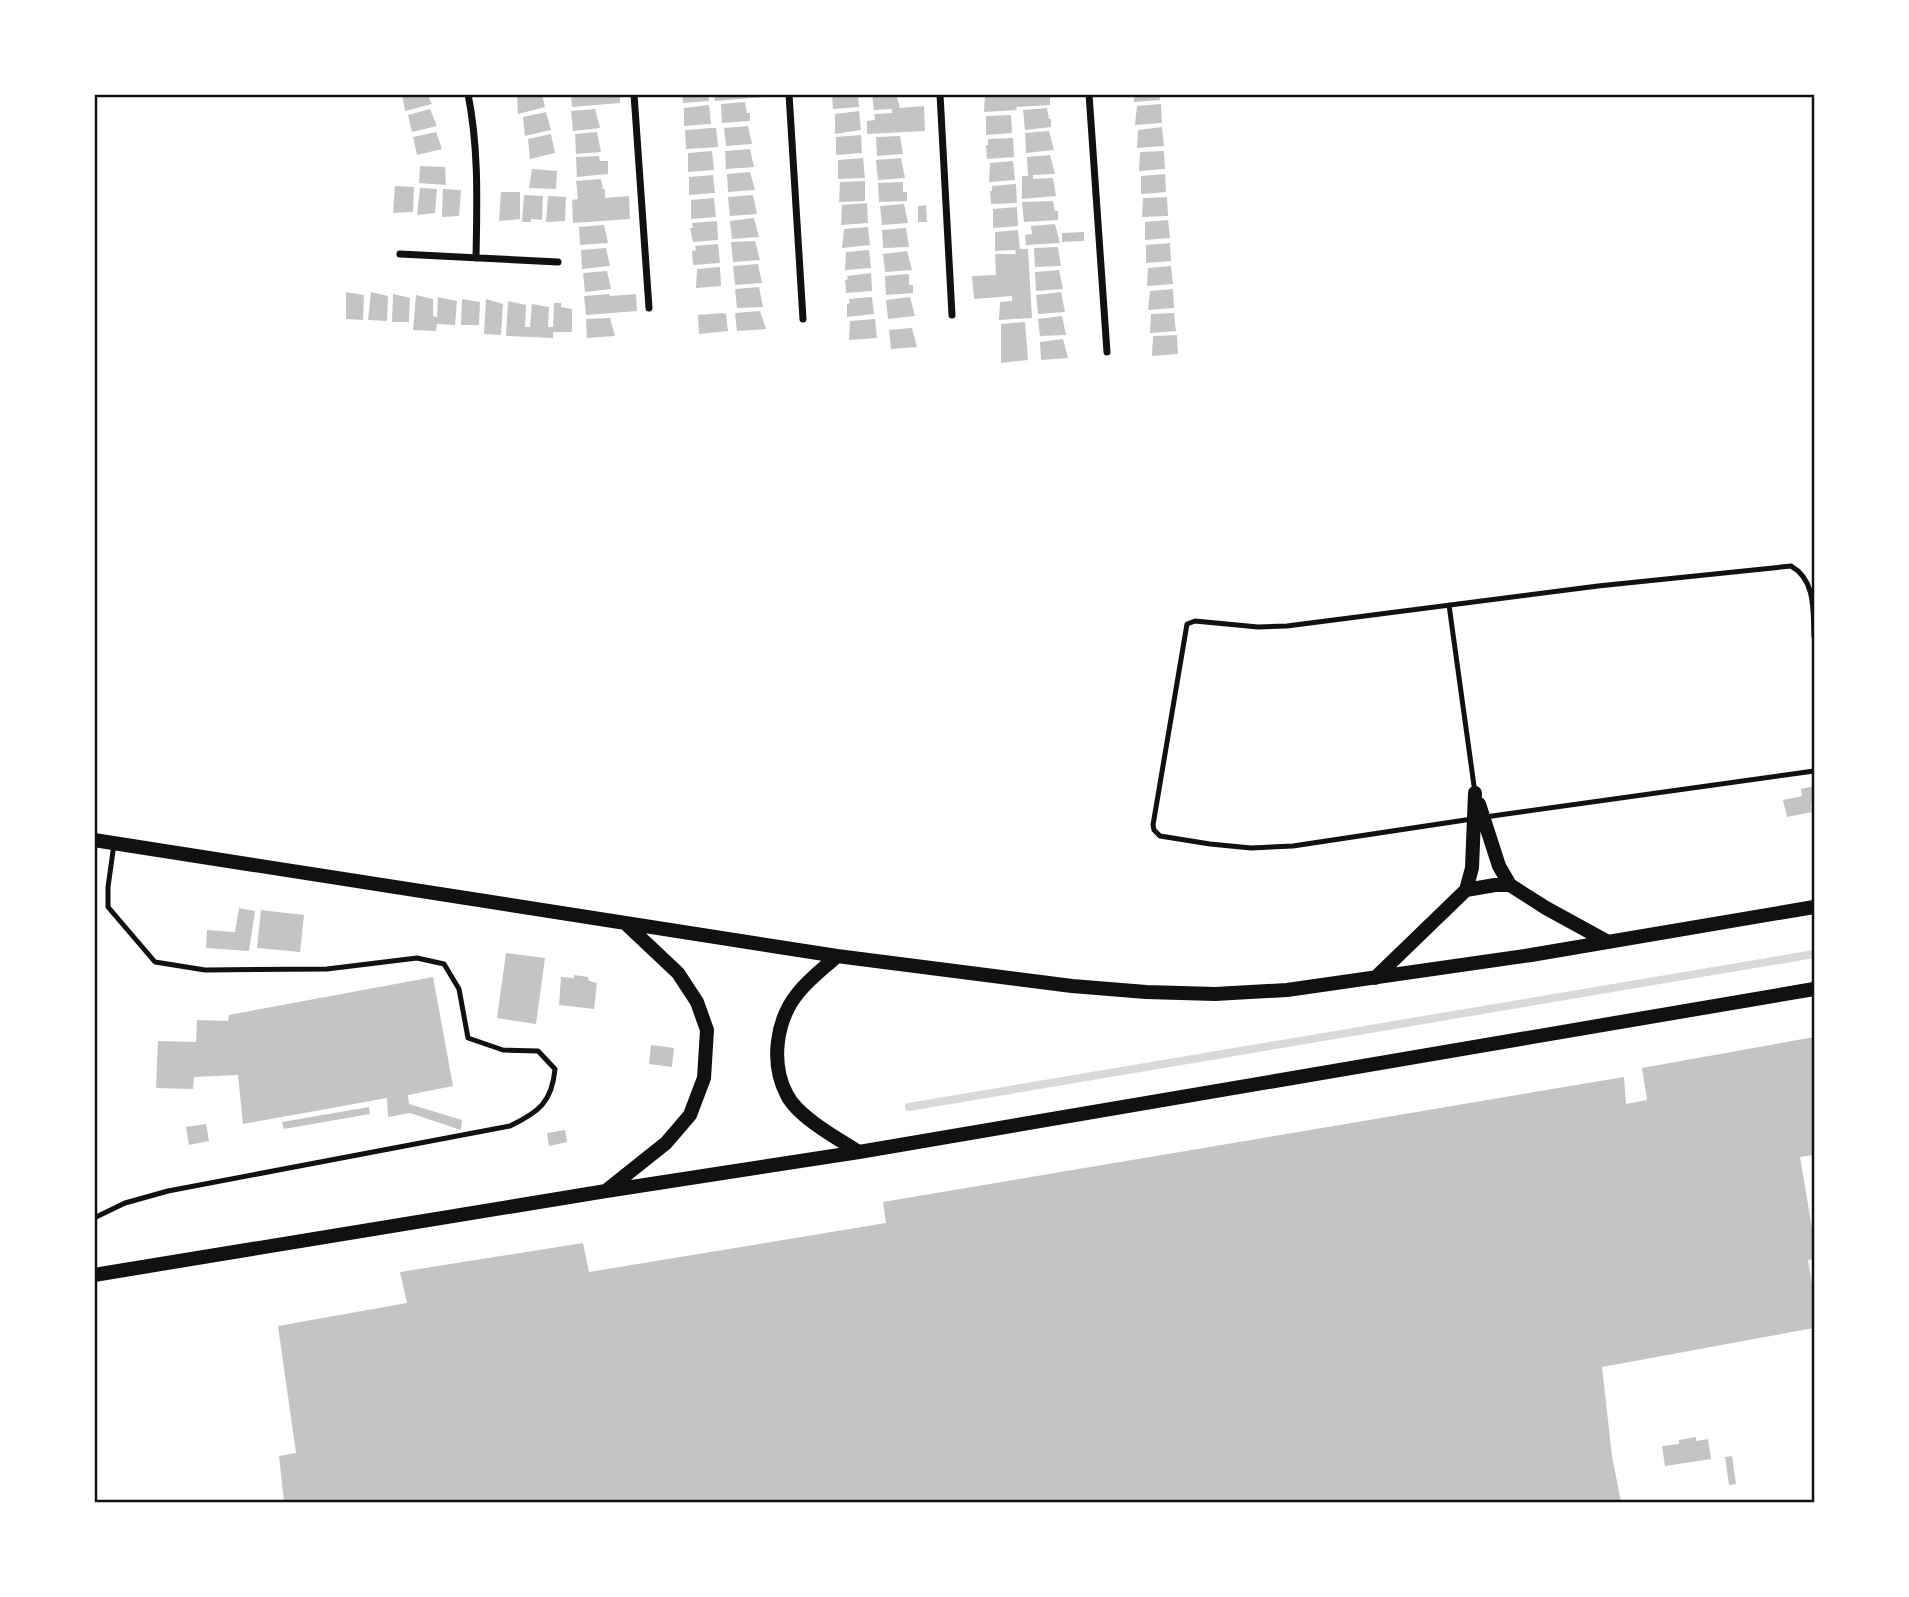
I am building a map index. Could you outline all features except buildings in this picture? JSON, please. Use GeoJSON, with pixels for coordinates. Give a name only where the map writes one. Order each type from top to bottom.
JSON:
{"type":"FeatureCollection","features":[{"type":"Feature","properties":{"kind":"main road"},"geometry":{"type":"LineString","coordinates":[[1475,793],[1479,818],[1510,885],[1608,942]]}},
{"type":"Feature","properties":{"kind":"main road"},"geometry":{"type":"LineString","coordinates":[[1375,978],[1466,890],[1479,818]]}},
{"type":"Feature","properties":{"kind":"main road"},"geometry":{"type":"LineString","coordinates":[[94,840],[837,956],[1072,986],[1146,992],[1215,994],[1287,990],[1608,942],[1815,906]]}},
{"type":"Feature","properties":{"kind":"main road"},"geometry":{"type":"LineString","coordinates":[[1466,890],[1510,885]]}},
{"type":"Feature","properties":{"kind":"main road"},"geometry":{"type":"LineString","coordinates":[[606,1191],[666,1143],[690,1115],[704,1078],[707,1030],[697,1002],[678,973],[626,924]]}},
{"type":"Feature","properties":{"kind":"main road"},"geometry":{"type":"LineString","coordinates":[[837,956],[799,992],[785,1012],[778,1039],[778,1063],[787,1096],[814,1124],[859,1152]]}},
{"type":"Feature","properties":{"kind":"main road"},"geometry":{"type":"LineString","coordinates":[[94,1275],[859,1152],[1815,989]]}},
{"type":"Feature","properties":{"kind":"street"},"geometry":{"type":"LineString","coordinates":[[468,94],[475,133],[477,173],[476,258]]}},
{"type":"Feature","properties":{"kind":"street"},"geometry":{"type":"LineString","coordinates":[[634,94],[649,308]]}},
{"type":"Feature","properties":{"kind":"street"},"geometry":{"type":"LineString","coordinates":[[789,94],[803,318]]}},
{"type":"Feature","properties":{"kind":"street"},"geometry":{"type":"LineString","coordinates":[[940,94],[952,315]]}},
{"type":"Feature","properties":{"kind":"street"},"geometry":{"type":"LineString","coordinates":[[1089,94],[1107,352]]}},
{"type":"Feature","properties":{"kind":"street"},"geometry":{"type":"LineString","coordinates":[[400,254],[558,262]]}},
{"type":"Feature","properties":{"kind":"lane"},"geometry":{"type":"LineString","coordinates":[[1815,637],[1810,586],[1801,572],[1791,566],[1598,586],[1287,626],[1258,627],[1195,621],[1187,624],[1153,825],[1160,836],[1210,844],[1251,848],[1293,846],[1815,771]]}},
{"type":"Feature","properties":{"kind":"lane"},"geometry":{"type":"LineString","coordinates":[[1449,605],[1475,793]]}},
{"type":"Feature","properties":{"kind":"lane"},"geometry":{"type":"LineString","coordinates":[[94,1218],[125,1203],[168,1191],[510,1126],[536,1113],[553,1090],[555,1069],[538,1051],[503,1050],[468,1038],[459,989],[444,964],[417,958],[327,969],[205,970],[155,962],[108,907],[114,842]]}},
{"type":"Feature","properties":{"kind":"waterway"},"geometry":{"type":"LineString","coordinates":[[909,1107],[1814,954]]}}]}
